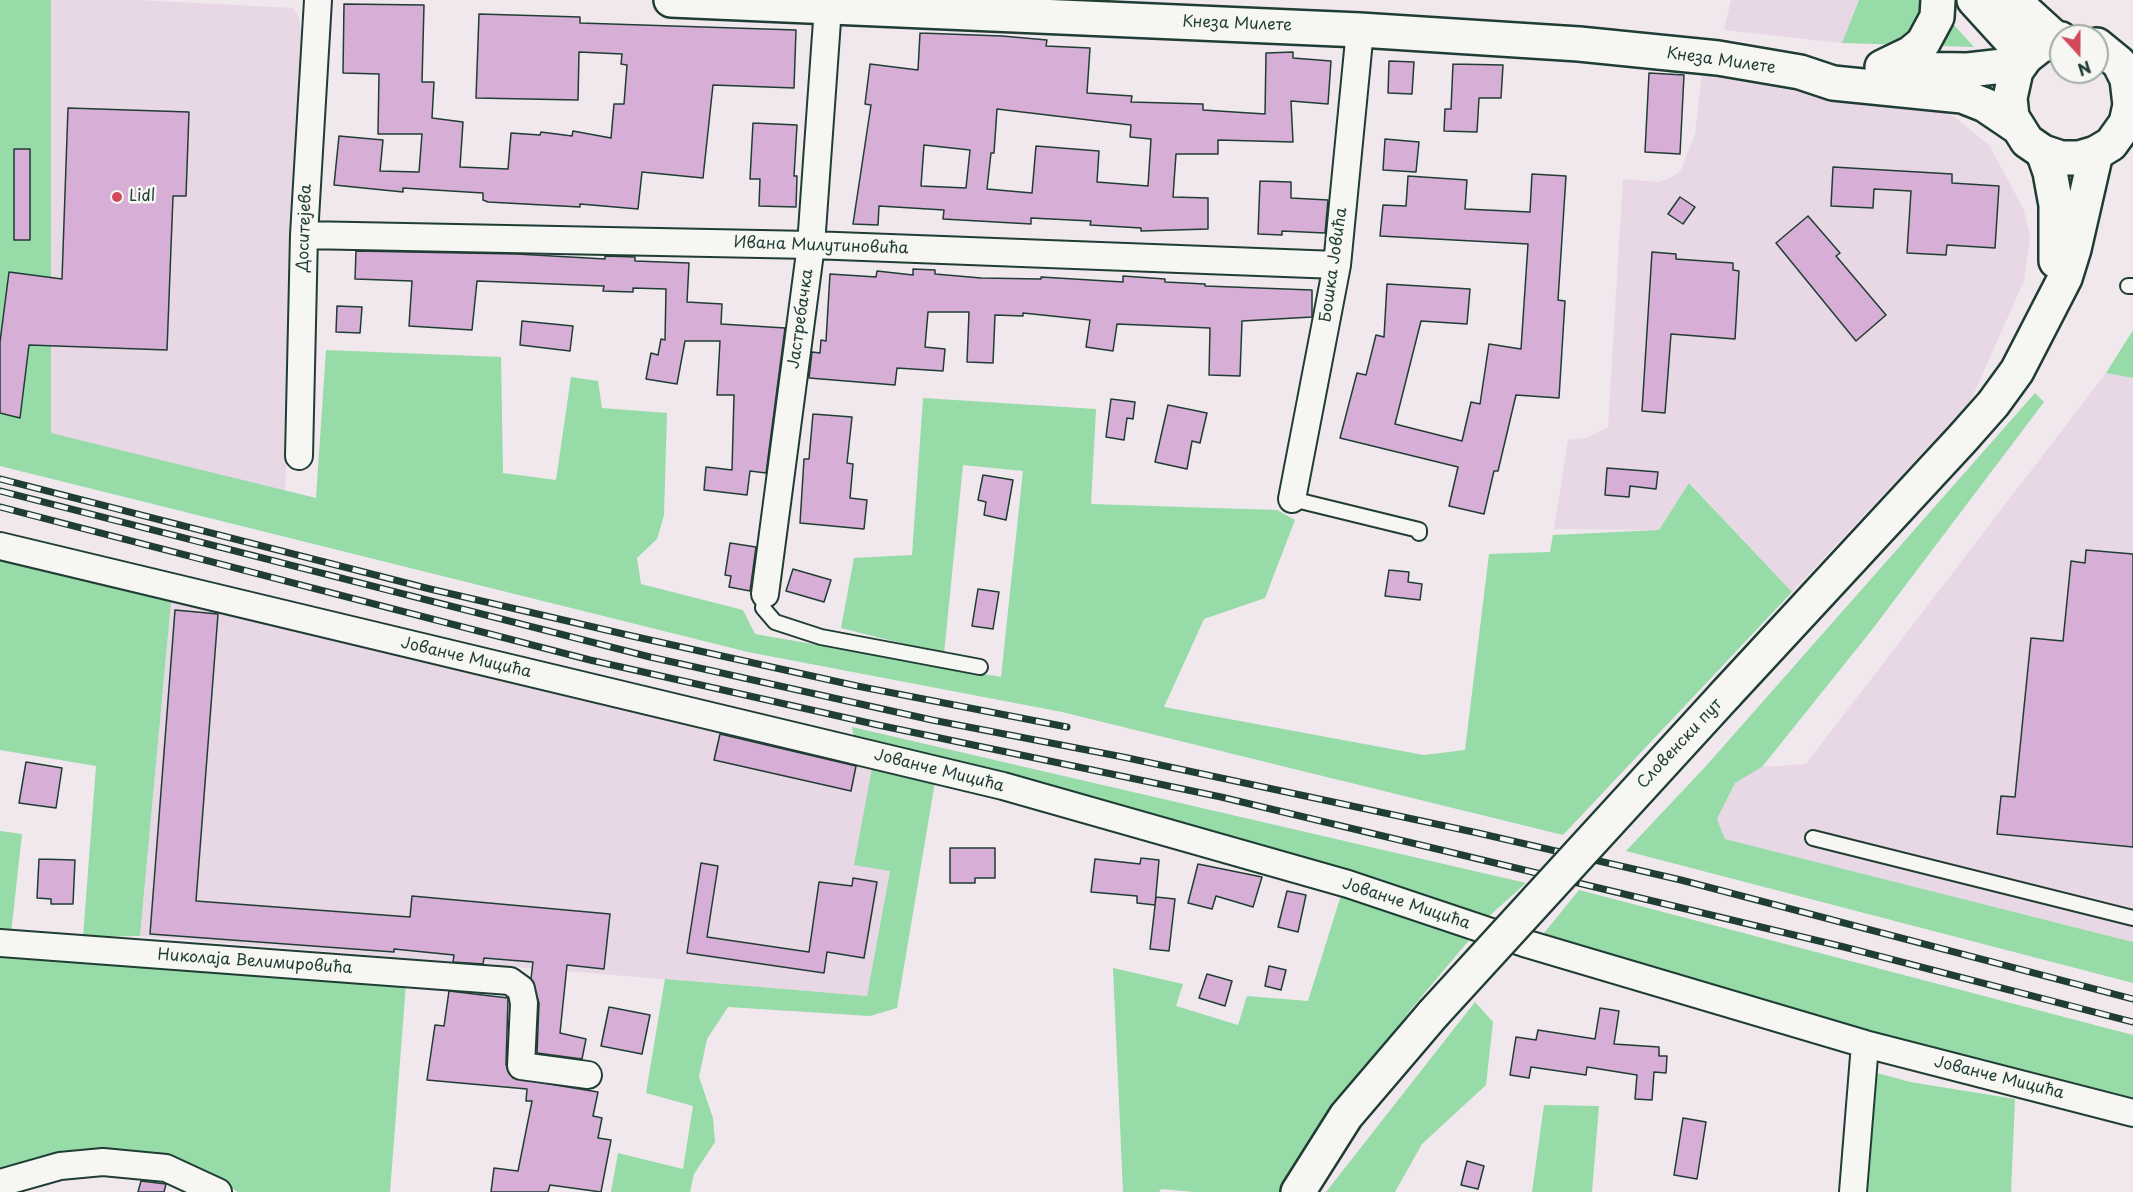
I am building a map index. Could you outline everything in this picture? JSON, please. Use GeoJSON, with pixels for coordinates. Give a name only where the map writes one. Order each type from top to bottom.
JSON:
{"type":"FeatureCollection","features":[{"type":"Feature","properties":{"kind":"main road","name":"Кнеза Милете"},"geometry":{"type":"LineString","coordinates":[[671,0],[1182,17],[1579,44],[1718,58],[1800,72],[1833,83],[1962,96],[1985,105],[2016,126],[2027,141],[2043,152]]}},
{"type":"Feature","properties":{"kind":"main road"},"geometry":{"type":"LineString","coordinates":[[1882,67],[1911,53],[1923,43],[1937,17],[1938,0]]}},
{"type":"Feature","properties":{"kind":"main road"},"geometry":{"type":"LineString","coordinates":[[1974,0],[2024,61]]}},
{"type":"Feature","properties":{"kind":"main road"},"geometry":{"type":"LineString","coordinates":[[2013,0],[2049,31]]}},
{"type":"Feature","properties":{"kind":"main road"},"geometry":{"type":"LineString","coordinates":[[2016,126],[2010,98],[2013,80],[2024,61],[2040,46],[2049,43]]}},
{"type":"Feature","properties":{"kind":"main road"},"geometry":{"type":"LineString","coordinates":[[2043,152],[2070,159],[2096,153],[2111,144],[2130,121],[2131,96],[2127,79],[2116,58]]}},
{"type":"Feature","properties":{"kind":"main road","name":"Кнеза Милете"},"geometry":{"type":"LineString","coordinates":[[1800,72],[1826,65],[1968,70],[2024,61]]}},
{"type":"Feature","properties":{"kind":"main road"},"geometry":{"type":"LineString","coordinates":[[2043,152],[2050,172],[2056,205],[2058,237],[2055,293]]}},
{"type":"Feature","properties":{"kind":"main road","name":"Словенски пут"},"geometry":{"type":"LineString","coordinates":[[1298,1192],[1346,1116],[1433,1014],[1993,404],[2030,349],[2055,293],[2065,278],[2096,153]]}},
{"type":"Feature","properties":{"kind":"street","name":"Доситејева"},"geometry":{"type":"LineString","coordinates":[[299,456],[304,235],[318,0]]}},
{"type":"Feature","properties":{"kind":"street","name":"Јастребачка"},"geometry":{"type":"LineString","coordinates":[[765,594],[811,245],[828,7]]}},
{"type":"Feature","properties":{"kind":"street","name":"Бошка Јовића"},"geometry":{"type":"LineString","coordinates":[[1292,499],[1337,265],[1360,30]]}},
{"type":"Feature","properties":{"kind":"street","name":"Ивана Милутиновића"},"geometry":{"type":"LineString","coordinates":[[304,235],[811,245],[1337,265]]}},
{"type":"Feature","properties":{"kind":"street","name":"Јованче Мицића"},"geometry":{"type":"LineString","coordinates":[[0,546],[1003,786],[1348,884],[1524,944],[1865,1044],[2133,1113]]}},
{"type":"Feature","properties":{"kind":"street","name":"Николаја Велимировића"},"geometry":{"type":"LineString","coordinates":[[0,943],[510,981],[521,989],[524,1002],[521,1066],[588,1075]]}},
{"type":"Feature","properties":{"kind":"street"},"geometry":{"type":"LineString","coordinates":[[1853,1192],[1865,1044]]}},
{"type":"Feature","properties":{"kind":"street"},"geometry":{"type":"LineString","coordinates":[[0,1183],[60,1166],[103,1162],[166,1168],[218,1192]]}},
{"type":"Feature","properties":{"kind":"lane"},"geometry":{"type":"LineString","coordinates":[[1292,499],[1419,530],[1419,533]]}},
{"type":"Feature","properties":{"kind":"lane"},"geometry":{"type":"LineString","coordinates":[[765,594],[764,608],[775,622],[821,637],[980,667]]}},
{"type":"Feature","properties":{"kind":"lane"},"geometry":{"type":"LineString","coordinates":[[1813,838],[2133,918]]}},
{"type":"Feature","properties":{"kind":"shaded area"},"geometry":{"type":"Polygon","coordinates":[[[51,0],[137,0],[293,8],[299,17],[303,37],[285,491],[50,433],[51,0]]]}},
{"type":"Feature","properties":{"kind":"shaded area"},"geometry":{"type":"Polygon","coordinates":[[[1731,0],[1859,0],[1842,43],[1724,30],[1731,0]]]}},
{"type":"Feature","properties":{"kind":"shaded area"},"geometry":{"type":"Polygon","coordinates":[[[1702,74],[1789,90],[1915,105],[1952,115],[1989,145],[2024,210],[2030,238],[2024,281],[1970,402],[1792,592],[1690,483],[1660,530],[1554,529],[1568,440],[1586,438],[1608,427],[1623,179],[1658,182],[1671,178],[1681,170],[1695,134],[1702,74]]]}},
{"type":"Feature","properties":{"kind":"shaded area"},"geometry":{"type":"Polygon","coordinates":[[[2106,373],[2133,378],[2133,942],[1725,839],[1717,819],[1735,783],[1762,767],[1806,764],[2106,373]]]}},
{"type":"Feature","properties":{"kind":"shaded area"},"geometry":{"type":"Polygon","coordinates":[[[171,602],[873,763],[855,865],[890,870],[867,996],[140,936],[171,602]]]}},
{"type":"Feature","properties":{"kind":"green space"},"geometry":{"type":"Polygon","coordinates":[[[0,0],[51,0],[51,433],[316,498],[326,350],[501,357],[503,473],[556,480],[571,377],[598,381],[602,408],[667,413],[664,515],[657,539],[637,558],[641,584],[743,610],[755,634],[1001,677],[1023,471],[963,465],[944,654],[841,628],[854,558],[912,555],[923,398],[1096,409],[1091,504],[1277,510],[1295,520],[1265,598],[1204,619],[1164,707],[1424,755],[1465,750],[1489,554],[1550,552],[1553,535],[1659,530],[1689,483],[1792,592],[1563,835],[1062,712],[748,652],[0,466],[0,0]]]}},
{"type":"Feature","properties":{"kind":"green space"},"geometry":{"type":"Polygon","coordinates":[[[1859,0],[1922,0],[1942,12],[1974,47],[1842,43],[1859,0]]]}},
{"type":"Feature","properties":{"kind":"green space"},"geometry":{"type":"Polygon","coordinates":[[[2133,330],[2133,378],[2106,373],[2133,330]]]}},
{"type":"Feature","properties":{"kind":"green space"},"geometry":{"type":"Polygon","coordinates":[[[2035,393],[2044,402],[1871,631],[1762,767],[1735,783],[1717,819],[1725,839],[2133,942],[2133,983],[1626,851],[1706,766],[2035,393]]]}},
{"type":"Feature","properties":{"kind":"green space"},"geometry":{"type":"Polygon","coordinates":[[[0,560],[171,602],[140,936],[83,937],[96,766],[0,750],[0,560]]]}},
{"type":"Feature","properties":{"kind":"green space"},"geometry":{"type":"Polygon","coordinates":[[[852,727],[1526,883],[1488,917],[1195,830],[854,738],[852,727]]]}},
{"type":"Feature","properties":{"kind":"green space"},"geometry":{"type":"Polygon","coordinates":[[[873,763],[935,782],[897,1008],[870,1016],[728,1007],[707,1039],[699,1077],[713,1118],[715,1142],[694,1174],[690,1192],[611,1192],[618,1153],[683,1169],[693,1106],[646,1093],[665,979],[867,996],[890,871],[854,865],[873,763]]]}},
{"type":"Feature","properties":{"kind":"green space"},"geometry":{"type":"Polygon","coordinates":[[[0,831],[22,834],[11,933],[0,931],[0,831]]]}},
{"type":"Feature","properties":{"kind":"green space"},"geometry":{"type":"Polygon","coordinates":[[[1579,890],[2133,1035],[2133,1099],[1840,1025],[1540,938],[1579,890]]]}},
{"type":"Feature","properties":{"kind":"green space"},"geometry":{"type":"Polygon","coordinates":[[[1342,892],[1470,939],[1412,1008],[1304,1150],[1281,1192],[1194,1192],[1161,1189],[1159,1192],[1123,1192],[1113,968],[1183,984],[1176,1006],[1238,1025],[1247,996],[1308,1001],[1342,892]]]}},
{"type":"Feature","properties":{"kind":"green space"},"geometry":{"type":"Polygon","coordinates":[[[0,951],[406,983],[390,1192],[238,1192],[208,1174],[158,1154],[113,1151],[0,1173],[0,951]]]}},
{"type":"Feature","properties":{"kind":"green space"},"geometry":{"type":"Polygon","coordinates":[[[1475,1002],[1493,1022],[1486,1085],[1422,1144],[1395,1192],[1326,1192],[1475,1002]]]}},
{"type":"Feature","properties":{"kind":"green space"},"geometry":{"type":"Polygon","coordinates":[[[1877,1073],[1910,1082],[2015,1099],[2011,1192],[1868,1192],[1877,1073]]]}},
{"type":"Feature","properties":{"kind":"green space"},"geometry":{"type":"Polygon","coordinates":[[[1544,1105],[1599,1106],[1592,1192],[1532,1192],[1544,1105]]]}},
{"type":"Feature","properties":{"kind":"building"},"geometry":{"type":"Polygon","coordinates":[[[344,4],[424,5],[422,82],[434,82],[432,118],[463,122],[460,167],[508,169],[511,133],[540,135],[541,132],[572,136],[573,131],[611,138],[614,104],[624,104],[627,65],[621,64],[622,54],[579,52],[578,100],[476,98],[479,14],[580,17],[580,23],[796,30],[794,88],[713,85],[703,178],[642,172],[638,209],[580,204],[580,207],[488,202],[483,200],[483,193],[403,188],[403,192],[334,185],[339,136],[383,140],[380,171],[419,172],[422,134],[378,134],[379,74],[343,73],[344,4]]]}},
{"type":"Feature","properties":{"kind":"building"},"geometry":{"type":"Polygon","coordinates":[[[920,33],[1047,40],[1046,46],[1090,48],[1087,93],[1132,96],[1131,102],[1203,104],[1203,110],[1265,114],[1266,53],[1293,52],[1293,58],[1331,61],[1328,104],[1291,101],[1293,142],[1218,140],[1218,154],[1176,154],[1173,197],[1208,198],[1208,229],[1141,231],[1141,228],[1090,225],[1091,221],[1031,218],[1031,224],[943,219],[944,210],[879,206],[878,225],[853,224],[871,105],[865,104],[870,64],[918,70],[920,33]],[[997,109],[994,153],[991,153],[987,189],[1032,193],[1036,146],[1099,151],[1097,182],[1148,186],[1151,139],[1130,137],[1131,125],[997,109]],[[924,145],[921,186],[966,188],[970,150],[924,145]]]}},
{"type":"Feature","properties":{"kind":"building"},"geometry":{"type":"Polygon","coordinates":[[[1389,61],[1414,62],[1412,94],[1388,93],[1389,61]]]}},
{"type":"Feature","properties":{"kind":"building"},"geometry":{"type":"Polygon","coordinates":[[[1453,64],[1503,65],[1501,98],[1479,98],[1477,132],[1444,131],[1445,109],[1451,109],[1453,64]]]}},
{"type":"Feature","properties":{"kind":"building"},"geometry":{"type":"Polygon","coordinates":[[[1649,73],[1684,75],[1680,154],[1645,152],[1649,73]]]}},
{"type":"Feature","properties":{"kind":"building"},"geometry":{"type":"Polygon","coordinates":[[[68,108],[189,112],[186,196],[173,196],[167,350],[29,345],[20,418],[0,413],[0,342],[9,272],[62,279],[68,108]]]}},
{"type":"Feature","properties":{"kind":"building"},"geometry":{"type":"Polygon","coordinates":[[[753,123],[797,125],[794,176],[797,176],[796,207],[759,206],[760,179],[750,179],[753,123]]]}},
{"type":"Feature","properties":{"kind":"building"},"geometry":{"type":"Polygon","coordinates":[[[1385,139],[1419,142],[1416,172],[1383,170],[1385,139]]]}},
{"type":"Feature","properties":{"kind":"building"},"geometry":{"type":"Polygon","coordinates":[[[14,149],[30,149],[30,240],[14,240],[14,149]]]}},
{"type":"Feature","properties":{"kind":"building"},"geometry":{"type":"Polygon","coordinates":[[[1833,167],[1952,174],[1952,183],[1999,186],[1995,248],[1947,245],[1946,255],[1907,253],[1911,191],[1874,189],[1873,208],[1831,206],[1833,167]]]}},
{"type":"Feature","properties":{"kind":"building"},"geometry":{"type":"Polygon","coordinates":[[[1532,174],[1566,176],[1558,300],[1565,301],[1559,398],[1516,395],[1498,471],[1494,471],[1484,514],[1449,506],[1458,467],[1340,438],[1357,373],[1366,375],[1376,335],[1384,337],[1387,284],[1470,289],[1467,324],[1421,321],[1395,424],[1462,441],[1471,402],[1480,404],[1489,344],[1521,349],[1528,244],[1380,236],[1383,205],[1406,206],[1408,176],[1467,180],[1465,209],[1530,212],[1532,174]]]}},
{"type":"Feature","properties":{"kind":"building"},"geometry":{"type":"Polygon","coordinates":[[[1260,181],[1291,182],[1291,198],[1328,200],[1325,233],[1282,231],[1282,235],[1258,234],[1260,181]]]}},
{"type":"Feature","properties":{"kind":"building"},"geometry":{"type":"Polygon","coordinates":[[[1680,197],[1695,207],[1683,224],[1668,214],[1680,197]]]}},
{"type":"Feature","properties":{"kind":"building"},"geometry":{"type":"Polygon","coordinates":[[[1808,216],[1840,253],[1836,256],[1886,315],[1856,341],[1776,243],[1808,216]]]}},
{"type":"Feature","properties":{"kind":"building"},"geometry":{"type":"Polygon","coordinates":[[[356,251],[517,254],[605,259],[605,256],[635,257],[635,261],[689,263],[687,302],[722,304],[721,324],[785,328],[766,473],[750,471],[747,495],[704,490],[706,467],[732,470],[734,395],[717,395],[720,341],[685,341],[677,384],[646,379],[651,353],[658,355],[661,339],[665,340],[666,289],[633,288],[633,292],[603,291],[604,286],[477,281],[472,330],[409,326],[412,281],[355,279],[356,251]]]}},
{"type":"Feature","properties":{"kind":"building"},"geometry":{"type":"Polygon","coordinates":[[[1652,252],[1676,254],[1676,259],[1733,263],[1733,270],[1739,271],[1735,339],[1671,334],[1665,413],[1642,411],[1652,252]]]}},
{"type":"Feature","properties":{"kind":"building"},"geometry":{"type":"Polygon","coordinates":[[[913,269],[935,270],[935,274],[981,278],[1041,279],[1041,277],[1123,282],[1123,276],[1165,279],[1165,282],[1205,284],[1205,286],[1312,290],[1312,317],[1242,321],[1240,376],[1209,375],[1210,328],[1117,324],[1113,351],[1086,347],[1090,320],[1023,313],[1023,316],[995,315],[993,363],[967,362],[969,312],[928,312],[925,347],[945,349],[943,371],[897,368],[895,385],[809,378],[812,352],[820,353],[821,340],[826,341],[830,274],[876,277],[877,271],[913,275],[913,269]]]}},
{"type":"Feature","properties":{"kind":"building"},"geometry":{"type":"Polygon","coordinates":[[[337,306],[362,307],[360,333],[336,332],[337,306]]]}},
{"type":"Feature","properties":{"kind":"building"},"geometry":{"type":"Polygon","coordinates":[[[522,321],[573,326],[570,351],[520,345],[522,321]]]}},
{"type":"Feature","properties":{"kind":"building"},"geometry":{"type":"Polygon","coordinates":[[[1111,399],[1135,402],[1133,419],[1127,418],[1124,440],[1106,437],[1111,399]]]}},
{"type":"Feature","properties":{"kind":"building"},"geometry":{"type":"Polygon","coordinates":[[[1168,405],[1207,413],[1200,443],[1192,441],[1187,469],[1155,462],[1168,405]]]}},
{"type":"Feature","properties":{"kind":"building"},"geometry":{"type":"Polygon","coordinates":[[[813,414],[852,417],[847,463],[853,464],[850,498],[867,500],[864,529],[800,523],[804,459],[809,459],[813,414]]]}},
{"type":"Feature","properties":{"kind":"building"},"geometry":{"type":"Polygon","coordinates":[[[1607,468],[1658,472],[1656,489],[1630,486],[1629,497],[1605,495],[1607,468]]]}},
{"type":"Feature","properties":{"kind":"building"},"geometry":{"type":"Polygon","coordinates":[[[983,475],[1013,480],[1006,520],[984,515],[986,502],[978,500],[983,475]]]}},
{"type":"Feature","properties":{"kind":"building"},"geometry":{"type":"Polygon","coordinates":[[[730,543],[756,547],[750,591],[729,587],[731,576],[725,575],[730,543]]]}},
{"type":"Feature","properties":{"kind":"building"},"geometry":{"type":"Polygon","coordinates":[[[2086,550],[2133,554],[2133,847],[1997,834],[2001,796],[2015,797],[2031,638],[2063,641],[2071,561],[2085,563],[2086,550]]]}},
{"type":"Feature","properties":{"kind":"building"},"geometry":{"type":"Polygon","coordinates":[[[793,569],[831,580],[824,602],[786,591],[793,569]]]}},
{"type":"Feature","properties":{"kind":"building"},"geometry":{"type":"Polygon","coordinates":[[[1389,570],[1409,572],[1408,582],[1422,584],[1420,600],[1385,596],[1389,570]]]}},
{"type":"Feature","properties":{"kind":"building"},"geometry":{"type":"Polygon","coordinates":[[[978,589],[999,592],[993,629],[972,626],[978,589]]]}},
{"type":"Feature","properties":{"kind":"building"},"geometry":{"type":"Polygon","coordinates":[[[175,610],[218,614],[196,901],[410,917],[412,896],[610,914],[604,969],[567,965],[560,1033],[586,1039],[582,1059],[537,1053],[539,1003],[531,979],[533,962],[484,958],[483,964],[453,962],[454,955],[394,949],[394,952],[150,934],[175,610]]]}},
{"type":"Feature","properties":{"kind":"building"},"geometry":{"type":"Polygon","coordinates":[[[720,734],[856,766],[851,791],[714,760],[720,734]]]}},
{"type":"Feature","properties":{"kind":"building"},"geometry":{"type":"Polygon","coordinates":[[[26,762],[62,768],[56,808],[19,803],[26,762]]]}},
{"type":"Feature","properties":{"kind":"building"},"geometry":{"type":"Polygon","coordinates":[[[950,848],[995,848],[995,878],[975,878],[975,883],[950,883],[950,848]]]}},
{"type":"Feature","properties":{"kind":"building"},"geometry":{"type":"Polygon","coordinates":[[[1141,858],[1159,860],[1155,905],[1137,903],[1137,896],[1091,892],[1095,859],[1140,864],[1141,858]]]}},
{"type":"Feature","properties":{"kind":"building"},"geometry":{"type":"Polygon","coordinates":[[[39,859],[75,860],[73,904],[51,904],[51,899],[37,898],[39,859]]]}},
{"type":"Feature","properties":{"kind":"building"},"geometry":{"type":"Polygon","coordinates":[[[701,863],[718,866],[707,937],[809,952],[819,882],[852,886],[853,878],[877,882],[864,958],[827,952],[824,973],[687,953],[701,863]]]}},
{"type":"Feature","properties":{"kind":"building"},"geometry":{"type":"Polygon","coordinates":[[[1198,864],[1262,877],[1253,907],[1216,896],[1212,909],[1188,903],[1198,864]]]}},
{"type":"Feature","properties":{"kind":"building"},"geometry":{"type":"Polygon","coordinates":[[[1287,891],[1306,895],[1298,932],[1278,927],[1287,891]]]}},
{"type":"Feature","properties":{"kind":"building"},"geometry":{"type":"Polygon","coordinates":[[[1156,897],[1175,899],[1169,951],[1150,949],[1156,897]]]}},
{"type":"Feature","properties":{"kind":"building"},"geometry":{"type":"Polygon","coordinates":[[[1269,966],[1286,970],[1281,990],[1265,986],[1269,966]]]}},
{"type":"Feature","properties":{"kind":"building"},"geometry":{"type":"Polygon","coordinates":[[[1207,974],[1232,981],[1225,1006],[1199,998],[1207,974]]]}},
{"type":"Feature","properties":{"kind":"building"},"geometry":{"type":"Polygon","coordinates":[[[449,991],[508,998],[506,1065],[513,1078],[598,1092],[593,1116],[602,1118],[598,1138],[611,1140],[601,1192],[550,1185],[548,1192],[491,1192],[494,1168],[518,1171],[532,1101],[526,1101],[527,1089],[427,1080],[435,1025],[444,1026],[449,991]]]}},
{"type":"Feature","properties":{"kind":"building"},"geometry":{"type":"Polygon","coordinates":[[[609,1007],[650,1015],[642,1054],[601,1046],[609,1007]]]}},
{"type":"Feature","properties":{"kind":"building"},"geometry":{"type":"Polygon","coordinates":[[[1600,1008],[1619,1011],[1614,1044],[1659,1047],[1659,1056],[1667,1056],[1666,1073],[1654,1072],[1652,1100],[1635,1099],[1637,1075],[1587,1067],[1586,1075],[1531,1067],[1529,1078],[1510,1075],[1516,1037],[1536,1040],[1538,1030],[1595,1039],[1600,1008]]]}},
{"type":"Feature","properties":{"kind":"building"},"geometry":{"type":"Polygon","coordinates":[[[1683,1118],[1706,1122],[1697,1179],[1674,1175],[1683,1118]]]}},
{"type":"Feature","properties":{"kind":"building"},"geometry":{"type":"Polygon","coordinates":[[[1467,1161],[1484,1166],[1478,1189],[1461,1185],[1467,1161]]]}},
{"type":"Feature","properties":{"kind":"building"},"geometry":{"type":"Polygon","coordinates":[[[141,1181],[166,1184],[164,1192],[138,1192],[141,1181]]]}},
{"type":"Feature","properties":{"kind":"railway"},"geometry":{"type":"LineString","coordinates":[[0,479],[430,589],[632,636],[857,686],[1067,727]]}},
{"type":"Feature","properties":{"kind":"railway"},"geometry":{"type":"LineString","coordinates":[[0,491],[650,657],[932,720],[1123,757],[1478,833],[1681,880],[2133,999]]}},
{"type":"Feature","properties":{"kind":"railway"},"geometry":{"type":"LineString","coordinates":[[0,507],[590,660],[878,725],[1221,797],[1844,947],[2133,1022]]}},
{"type":"Feature","properties":{"kind":"place","name":"Lidl"},"geometry":{"type":"Point","coordinates":[117,197]}}]}
